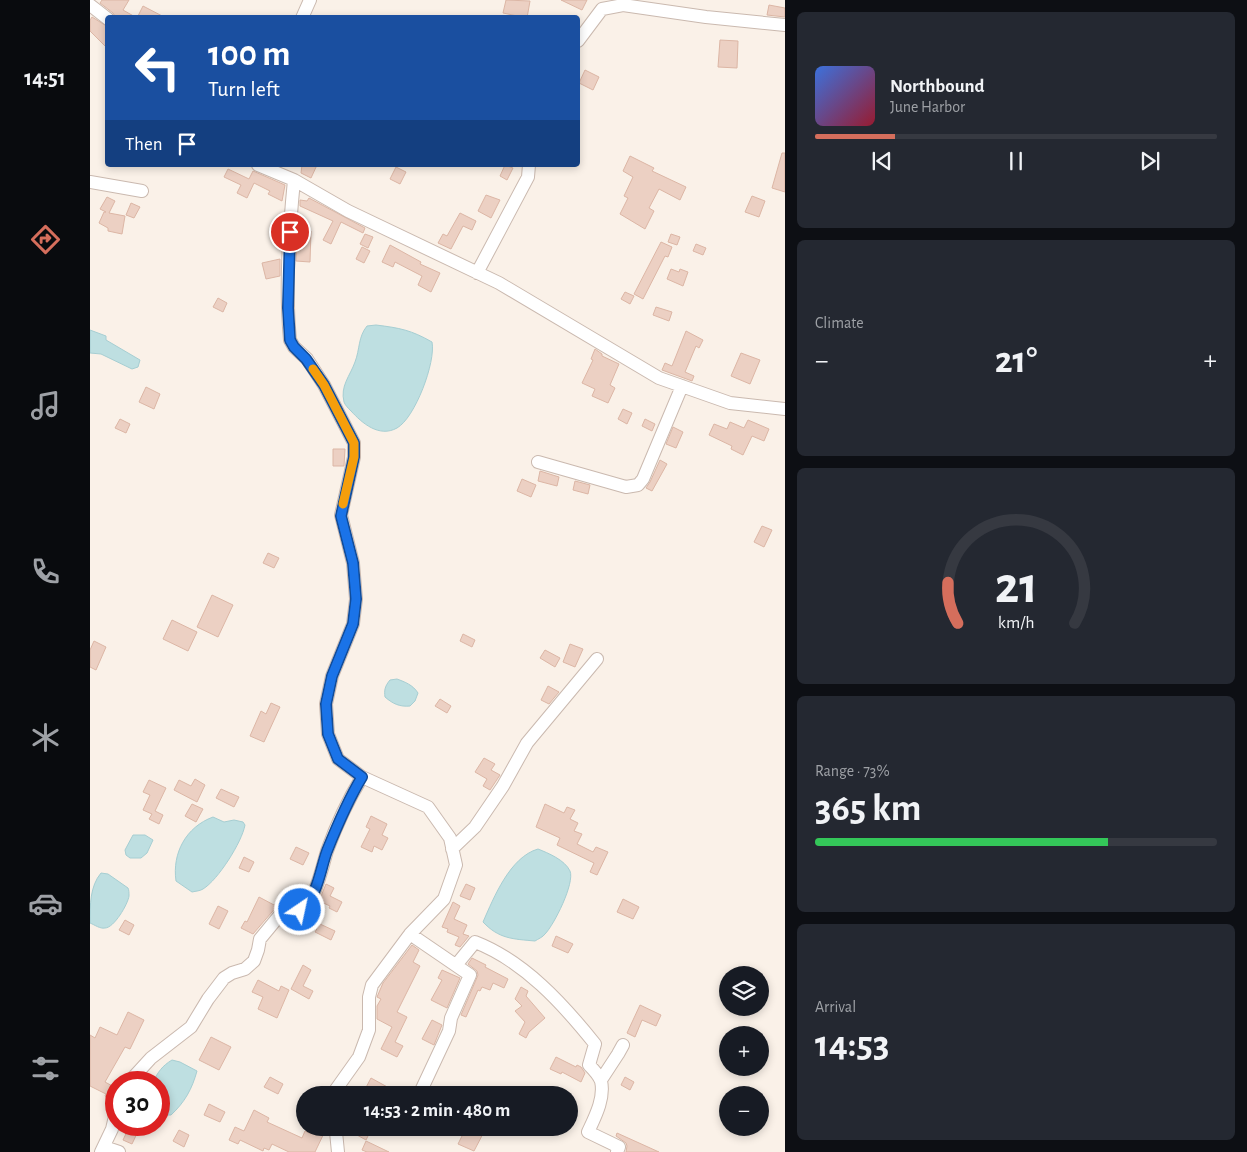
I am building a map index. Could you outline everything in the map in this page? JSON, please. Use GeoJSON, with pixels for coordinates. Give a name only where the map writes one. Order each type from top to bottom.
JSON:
{"type":"FeatureCollection","features":[{"type":"Feature","properties":{"kind":"street"},"geometry":{"type":"LineString","coordinates":[[303,15],[310,0]]}},
{"type":"Feature","properties":{"kind":"street"},"geometry":{"type":"LineString","coordinates":[[580,38],[602,9],[623,4],[706,17],[784,25]]}},
{"type":"Feature","properties":{"kind":"street"},"geometry":{"type":"LineString","coordinates":[[90,5],[105,18]]}},
{"type":"Feature","properties":{"kind":"street"},"geometry":{"type":"LineString","coordinates":[[263,167],[294,180],[348,211],[499,283],[659,378],[730,403],[784,409]]}},
{"type":"Feature","properties":{"kind":"street"},"geometry":{"type":"LineString","coordinates":[[478,273],[528,177],[529,167]]}},
{"type":"Feature","properties":{"kind":"street"},"geometry":{"type":"LineString","coordinates":[[294,180],[288,269],[290,340],[324,385],[354,443],[354,457],[341,516],[353,563],[356,599],[353,624],[332,676],[326,704],[328,734],[338,759],[362,777],[428,807],[450,838],[456,865],[444,899],[410,934],[372,985],[369,997],[369,1030],[359,1057],[338,1086]]}},
{"type":"Feature","properties":{"kind":"street"},"geometry":{"type":"LineString","coordinates":[[90,182],[142,191]]}},
{"type":"Feature","properties":{"kind":"street"},"geometry":{"type":"LineString","coordinates":[[538,462],[626,487],[638,485],[643,479],[682,386]]}},
{"type":"Feature","properties":{"kind":"street"},"geometry":{"type":"LineString","coordinates":[[452,849],[475,828],[503,786],[527,743],[597,659]]}},
{"type":"Feature","properties":{"kind":"street"},"geometry":{"type":"LineString","coordinates":[[139,1071],[151,1058],[191,1027],[208,999],[224,978],[245,969],[254,961],[260,939],[284,910],[300,910],[305,907],[320,878],[326,854],[337,826],[362,777]]}},
{"type":"Feature","properties":{"kind":"street"},"geometry":{"type":"LineString","coordinates":[[410,934],[470,975],[451,1018],[449,1031],[423,1086]]}},
{"type":"Feature","properties":{"kind":"street"},"geometry":{"type":"LineString","coordinates":[[456,964],[475,942],[489,947],[513,962],[543,987],[574,1017],[595,1044],[589,1065],[601,1080]]}},
{"type":"Feature","properties":{"kind":"street"},"geometry":{"type":"LineString","coordinates":[[617,1152],[619,1147],[588,1132],[598,1109],[601,1095],[601,1080],[622,1045]]}},
{"type":"Feature","properties":{"kind":"street"},"geometry":{"type":"LineString","coordinates":[[109,1136],[103,1149],[119,1152]]}},
{"type":"Feature","properties":{"kind":"street"},"geometry":{"type":"LineString","coordinates":[[335,1136],[338,1152]]}},
{"type":"Feature","properties":{"kind":"water"},"geometry":{"type":"Polygon","coordinates":[[[376,325],[405,330],[432,342],[431,362],[417,402],[404,422],[390,431],[371,428],[355,416],[344,402],[343,396],[344,386],[355,362],[362,334],[367,326],[376,325]]]}},
{"type":"Feature","properties":{"kind":"water"},"geometry":{"type":"Polygon","coordinates":[[[90,330],[106,336],[106,340],[140,360],[138,367],[132,369],[101,354],[90,353],[90,330]]]}},
{"type":"Feature","properties":{"kind":"water"},"geometry":{"type":"Polygon","coordinates":[[[397,679],[411,686],[418,693],[415,701],[410,706],[397,705],[385,697],[385,688],[388,682],[397,679]]]}},
{"type":"Feature","properties":{"kind":"water"},"geometry":{"type":"Polygon","coordinates":[[[213,817],[224,822],[234,820],[243,822],[245,825],[239,841],[215,878],[203,889],[192,892],[176,881],[176,861],[188,834],[203,821],[213,817]]]}},
{"type":"Feature","properties":{"kind":"water"},"geometry":{"type":"Polygon","coordinates":[[[133,835],[145,835],[153,840],[147,853],[141,858],[130,858],[126,855],[125,850],[133,835]]]}},
{"type":"Feature","properties":{"kind":"water"},"geometry":{"type":"Polygon","coordinates":[[[538,849],[560,860],[570,871],[571,877],[563,904],[549,929],[535,941],[513,939],[501,935],[483,922],[498,890],[511,869],[528,853],[538,849]]]}},
{"type":"Feature","properties":{"kind":"water"},"geometry":{"type":"Polygon","coordinates":[[[101,873],[108,874],[128,888],[129,893],[128,900],[120,915],[109,927],[103,928],[90,923],[93,890],[101,873]]]}},
{"type":"Feature","properties":{"kind":"water"},"geometry":{"type":"Polygon","coordinates":[[[172,1060],[197,1071],[193,1084],[184,1100],[171,1115],[170,1071],[160,1071],[172,1060]]]}},
{"type":"Feature","properties":{"kind":"building"},"geometry":{"type":"Polygon","coordinates":[[[102,0],[129,0],[123,10],[132,15],[114,15],[100,3],[102,0]]]}},
{"type":"Feature","properties":{"kind":"building"},"geometry":{"type":"Polygon","coordinates":[[[506,0],[530,1],[528,15],[503,13],[506,0]]]}},
{"type":"Feature","properties":{"kind":"building"},"geometry":{"type":"Polygon","coordinates":[[[561,0],[587,0],[582,10],[561,0]]]}},
{"type":"Feature","properties":{"kind":"building"},"geometry":{"type":"Polygon","coordinates":[[[769,5],[785,8],[785,17],[767,15],[769,5]]]}},
{"type":"Feature","properties":{"kind":"building"},"geometry":{"type":"Polygon","coordinates":[[[143,6],[160,15],[138,15],[143,6]]]}},
{"type":"Feature","properties":{"kind":"building"},"geometry":{"type":"Polygon","coordinates":[[[92,17],[105,25],[105,46],[90,31],[90,20],[92,17]]]}},
{"type":"Feature","properties":{"kind":"building"},"geometry":{"type":"Polygon","coordinates":[[[720,40],[738,41],[737,68],[718,67],[720,40]]]}},
{"type":"Feature","properties":{"kind":"building"},"geometry":{"type":"Polygon","coordinates":[[[585,70],[599,77],[593,90],[580,84],[585,70]]]}},
{"type":"Feature","properties":{"kind":"building"},"geometry":{"type":"Polygon","coordinates":[[[782,153],[785,153],[785,192],[772,188],[782,153]]]}},
{"type":"Feature","properties":{"kind":"building"},"geometry":{"type":"Polygon","coordinates":[[[630,156],[654,168],[652,171],[686,187],[680,200],[659,189],[649,208],[654,211],[645,229],[620,214],[628,198],[624,196],[633,177],[623,171],[630,156]]]}},
{"type":"Feature","properties":{"kind":"building"},"geometry":{"type":"Polygon","coordinates":[[[302,167],[316,167],[311,178],[301,173],[302,167]]]}},
{"type":"Feature","properties":{"kind":"building"},"geometry":{"type":"Polygon","coordinates":[[[396,167],[406,172],[400,184],[390,179],[396,167]]]}},
{"type":"Feature","properties":{"kind":"building"},"geometry":{"type":"Polygon","coordinates":[[[504,167],[513,168],[507,180],[500,176],[504,167]]]}},
{"type":"Feature","properties":{"kind":"building"},"geometry":{"type":"Polygon","coordinates":[[[228,169],[249,179],[253,171],[285,185],[282,201],[268,194],[270,191],[254,183],[247,198],[237,193],[241,185],[224,177],[228,169]]]}},
{"type":"Feature","properties":{"kind":"building"},"geometry":{"type":"Polygon","coordinates":[[[486,195],[500,200],[491,218],[478,211],[486,195]]]}},
{"type":"Feature","properties":{"kind":"building"},"geometry":{"type":"Polygon","coordinates":[[[752,196],[765,201],[759,217],[745,212],[752,196]]]}},
{"type":"Feature","properties":{"kind":"building"},"geometry":{"type":"Polygon","coordinates":[[[107,197],[115,201],[109,213],[125,216],[122,234],[108,231],[108,228],[99,223],[104,212],[106,212],[100,209],[107,197]]]}},
{"type":"Feature","properties":{"kind":"building"},"geometry":{"type":"Polygon","coordinates":[[[309,198],[365,228],[363,233],[341,222],[331,244],[323,240],[333,221],[300,206],[300,200],[307,201],[309,198]]]}},
{"type":"Feature","properties":{"kind":"building"},"geometry":{"type":"Polygon","coordinates":[[[131,203],[140,207],[134,218],[126,215],[131,203]]]}},
{"type":"Feature","properties":{"kind":"building"},"geometry":{"type":"Polygon","coordinates":[[[460,213],[476,221],[472,230],[463,226],[451,249],[438,243],[443,234],[447,236],[460,213]]]}},
{"type":"Feature","properties":{"kind":"building"},"geometry":{"type":"Polygon","coordinates":[[[298,231],[311,231],[310,262],[296,261],[298,231]]]}},
{"type":"Feature","properties":{"kind":"building"},"geometry":{"type":"Polygon","coordinates":[[[365,234],[373,237],[368,248],[360,244],[365,234]]]}},
{"type":"Feature","properties":{"kind":"building"},"geometry":{"type":"Polygon","coordinates":[[[671,234],[680,237],[677,245],[668,242],[671,234]]]}},
{"type":"Feature","properties":{"kind":"building"},"geometry":{"type":"Polygon","coordinates":[[[661,242],[672,247],[668,257],[665,256],[643,299],[634,294],[661,242]]]}},
{"type":"Feature","properties":{"kind":"building"},"geometry":{"type":"Polygon","coordinates":[[[696,244],[706,248],[703,255],[693,251],[696,244]]]}},
{"type":"Feature","properties":{"kind":"building"},"geometry":{"type":"Polygon","coordinates":[[[390,245],[421,262],[420,264],[440,273],[431,292],[418,285],[422,276],[395,262],[393,267],[382,262],[390,245]]]}},
{"type":"Feature","properties":{"kind":"building"},"geometry":{"type":"Polygon","coordinates":[[[362,247],[370,251],[364,263],[356,259],[362,247]]]}},
{"type":"Feature","properties":{"kind":"building"},"geometry":{"type":"Polygon","coordinates":[[[280,259],[280,276],[266,279],[262,263],[280,259]]]}},
{"type":"Feature","properties":{"kind":"building"},"geometry":{"type":"Polygon","coordinates":[[[671,269],[679,272],[680,269],[688,272],[683,286],[667,279],[671,269]]]}},
{"type":"Feature","properties":{"kind":"building"},"geometry":{"type":"Polygon","coordinates":[[[625,292],[634,296],[630,304],[621,299],[625,292]]]}},
{"type":"Feature","properties":{"kind":"building"},"geometry":{"type":"Polygon","coordinates":[[[218,298],[227,303],[223,312],[213,307],[218,298]]]}},
{"type":"Feature","properties":{"kind":"building"},"geometry":{"type":"Polygon","coordinates":[[[656,307],[672,312],[669,321],[653,315],[656,307]]]}},
{"type":"Feature","properties":{"kind":"building"},"geometry":{"type":"Polygon","coordinates":[[[686,331],[703,340],[699,348],[696,346],[685,372],[694,376],[692,381],[662,370],[665,363],[672,366],[686,331]]]}},
{"type":"Feature","properties":{"kind":"building"},"geometry":{"type":"Polygon","coordinates":[[[595,349],[602,356],[619,364],[610,385],[615,388],[608,403],[592,396],[595,389],[582,383],[593,360],[591,359],[595,349]]]}},
{"type":"Feature","properties":{"kind":"building"},"geometry":{"type":"Polygon","coordinates":[[[741,353],[760,360],[750,384],[731,376],[741,353]]]}},
{"type":"Feature","properties":{"kind":"building"},"geometry":{"type":"Polygon","coordinates":[[[146,387],[160,394],[154,409],[139,402],[146,387]]]}},
{"type":"Feature","properties":{"kind":"building"},"geometry":{"type":"Polygon","coordinates":[[[623,409],[632,413],[627,424],[618,419],[623,409]]]}},
{"type":"Feature","properties":{"kind":"building"},"geometry":{"type":"Polygon","coordinates":[[[120,419],[130,424],[126,433],[115,428],[120,419]]]}},
{"type":"Feature","properties":{"kind":"building"},"geometry":{"type":"Polygon","coordinates":[[[645,419],[655,424],[652,431],[642,426],[645,419]]]}},
{"type":"Feature","properties":{"kind":"building"},"geometry":{"type":"Polygon","coordinates":[[[748,420],[769,429],[764,441],[752,436],[743,455],[731,449],[732,446],[709,435],[714,424],[727,429],[730,422],[744,428],[748,420]]]}},
{"type":"Feature","properties":{"kind":"building"},"geometry":{"type":"Polygon","coordinates":[[[673,427],[683,432],[676,448],[666,444],[673,427]]]}},
{"type":"Feature","properties":{"kind":"building"},"geometry":{"type":"Polygon","coordinates":[[[333,449],[345,449],[344,466],[333,466],[333,449]]]}},
{"type":"Feature","properties":{"kind":"building"},"geometry":{"type":"Polygon","coordinates":[[[660,460],[667,464],[652,491],[646,488],[660,460]]]}},
{"type":"Feature","properties":{"kind":"building"},"geometry":{"type":"Polygon","coordinates":[[[540,471],[559,477],[557,486],[538,481],[540,471]]]}},
{"type":"Feature","properties":{"kind":"building"},"geometry":{"type":"Polygon","coordinates":[[[522,479],[536,485],[531,497],[517,491],[522,479]]]}},
{"type":"Feature","properties":{"kind":"building"},"geometry":{"type":"Polygon","coordinates":[[[575,481],[590,485],[588,494],[573,490],[575,481]]]}},
{"type":"Feature","properties":{"kind":"building"},"geometry":{"type":"Polygon","coordinates":[[[762,526],[772,530],[764,547],[754,542],[762,526]]]}},
{"type":"Feature","properties":{"kind":"building"},"geometry":{"type":"Polygon","coordinates":[[[268,553],[279,558],[274,568],[263,563],[268,553]]]}},
{"type":"Feature","properties":{"kind":"building"},"geometry":{"type":"Polygon","coordinates":[[[212,595],[233,605],[218,637],[197,627],[212,595]]]}},
{"type":"Feature","properties":{"kind":"building"},"geometry":{"type":"Polygon","coordinates":[[[172,620],[197,632],[188,651],[163,639],[172,620]]]}},
{"type":"Feature","properties":{"kind":"building"},"geometry":{"type":"Polygon","coordinates":[[[463,634],[475,640],[472,647],[460,641],[463,634]]]}},
{"type":"Feature","properties":{"kind":"building"},"geometry":{"type":"Polygon","coordinates":[[[94,641],[106,647],[96,670],[90,667],[90,650],[94,641]]]}},
{"type":"Feature","properties":{"kind":"building"},"geometry":{"type":"Polygon","coordinates":[[[570,644],[583,649],[575,667],[563,662],[570,644]]]}},
{"type":"Feature","properties":{"kind":"building"},"geometry":{"type":"Polygon","coordinates":[[[545,650],[560,658],[555,667],[540,658],[545,650]]]}},
{"type":"Feature","properties":{"kind":"building"},"geometry":{"type":"Polygon","coordinates":[[[548,686],[559,692],[549,704],[541,700],[548,686]]]}},
{"type":"Feature","properties":{"kind":"building"},"geometry":{"type":"Polygon","coordinates":[[[440,699],[451,706],[447,713],[435,706],[440,699]]]}},
{"type":"Feature","properties":{"kind":"building"},"geometry":{"type":"Polygon","coordinates":[[[271,703],[280,707],[264,742],[250,736],[261,711],[266,714],[271,703]]]}},
{"type":"Feature","properties":{"kind":"building"},"geometry":{"type":"Polygon","coordinates":[[[484,758],[495,764],[491,770],[500,775],[490,790],[483,786],[487,779],[475,772],[484,758]]]}},
{"type":"Feature","properties":{"kind":"building"},"geometry":{"type":"Polygon","coordinates":[[[195,779],[205,785],[197,802],[174,790],[179,780],[191,786],[195,779]]]}},
{"type":"Feature","properties":{"kind":"building"},"geometry":{"type":"Polygon","coordinates":[[[149,780],[166,788],[155,811],[163,815],[159,824],[149,819],[152,814],[143,810],[150,795],[143,792],[149,780]]]}},
{"type":"Feature","properties":{"kind":"building"},"geometry":{"type":"Polygon","coordinates":[[[221,789],[239,797],[234,807],[216,798],[221,789]]]}},
{"type":"Feature","properties":{"kind":"building"},"geometry":{"type":"Polygon","coordinates":[[[192,804],[203,809],[196,822],[185,816],[192,804]]]}},
{"type":"Feature","properties":{"kind":"building"},"geometry":{"type":"Polygon","coordinates":[[[545,804],[564,813],[567,807],[575,810],[570,819],[578,823],[574,831],[582,834],[577,844],[593,852],[596,847],[608,852],[597,875],[590,872],[594,863],[557,845],[560,838],[536,827],[545,804]]]}},
{"type":"Feature","properties":{"kind":"building"},"geometry":{"type":"Polygon","coordinates":[[[371,816],[387,824],[382,835],[388,838],[382,850],[374,846],[372,852],[361,847],[370,829],[366,827],[371,816]]]}},
{"type":"Feature","properties":{"kind":"building"},"geometry":{"type":"Polygon","coordinates":[[[296,847],[309,853],[303,865],[290,859],[296,847]]]}},
{"type":"Feature","properties":{"kind":"building"},"geometry":{"type":"Polygon","coordinates":[[[244,857],[254,862],[249,872],[239,868],[244,857]]]}},
{"type":"Feature","properties":{"kind":"building"},"geometry":{"type":"Polygon","coordinates":[[[326,884],[334,888],[330,896],[342,902],[337,912],[319,901],[326,884]]]}},
{"type":"Feature","properties":{"kind":"building"},"geometry":{"type":"Polygon","coordinates":[[[466,884],[475,888],[470,900],[460,896],[466,884]]]}},
{"type":"Feature","properties":{"kind":"building"},"geometry":{"type":"Polygon","coordinates":[[[301,886],[306,889],[301,898],[295,903],[293,902],[301,886]]]}},
{"type":"Feature","properties":{"kind":"building"},"geometry":{"type":"Polygon","coordinates":[[[259,897],[274,905],[278,905],[253,934],[241,928],[245,921],[247,922],[259,897]]]}},
{"type":"Feature","properties":{"kind":"building"},"geometry":{"type":"Polygon","coordinates":[[[623,899],[639,907],[633,919],[617,912],[623,899]]]}},
{"type":"Feature","properties":{"kind":"building"},"geometry":{"type":"Polygon","coordinates":[[[453,902],[460,906],[454,919],[467,925],[463,934],[469,936],[460,947],[455,945],[459,937],[447,932],[448,929],[442,927],[453,902]]]}},
{"type":"Feature","properties":{"kind":"building"},"geometry":{"type":"Polygon","coordinates":[[[218,906],[228,911],[219,929],[209,924],[218,906]]]}},
{"type":"Feature","properties":{"kind":"building"},"geometry":{"type":"Polygon","coordinates":[[[125,920],[134,925],[129,935],[119,930],[125,920]]]}},
{"type":"Feature","properties":{"kind":"building"},"geometry":{"type":"Polygon","coordinates":[[[320,924],[335,931],[331,940],[315,932],[320,924]]]}},
{"type":"Feature","properties":{"kind":"building"},"geometry":{"type":"Polygon","coordinates":[[[556,936],[573,944],[568,953],[552,946],[556,936]]]}},
{"type":"Feature","properties":{"kind":"building"},"geometry":{"type":"Polygon","coordinates":[[[412,945],[419,950],[413,962],[420,966],[397,1012],[407,1017],[395,1042],[403,1046],[397,1057],[381,1049],[392,1027],[377,1019],[377,1006],[381,999],[377,997],[383,983],[412,945]]]}},
{"type":"Feature","properties":{"kind":"building"},"geometry":{"type":"Polygon","coordinates":[[[472,958],[508,979],[504,988],[493,983],[490,990],[482,987],[480,991],[478,990],[466,1017],[461,1015],[478,975],[477,971],[468,964],[472,958]]]}},
{"type":"Feature","properties":{"kind":"building"},"geometry":{"type":"Polygon","coordinates":[[[303,965],[311,970],[303,986],[313,991],[309,999],[291,989],[303,965]]]}},
{"type":"Feature","properties":{"kind":"building"},"geometry":{"type":"Polygon","coordinates":[[[442,970],[460,978],[447,1008],[431,1000],[442,980],[438,978],[442,970]]]}},
{"type":"Feature","properties":{"kind":"building"},"geometry":{"type":"Polygon","coordinates":[[[258,980],[279,991],[281,986],[289,990],[277,1018],[258,1009],[263,997],[252,992],[258,980]]]}},
{"type":"Feature","properties":{"kind":"building"},"geometry":{"type":"Polygon","coordinates":[[[521,987],[528,991],[526,996],[545,1018],[529,1032],[526,1038],[519,1034],[525,1022],[515,1011],[522,1006],[515,999],[521,987]]]}},
{"type":"Feature","properties":{"kind":"building"},"geometry":{"type":"Polygon","coordinates":[[[640,1005],[661,1015],[656,1026],[642,1020],[635,1037],[627,1033],[640,1005]]]}},
{"type":"Feature","properties":{"kind":"building"},"geometry":{"type":"Polygon","coordinates":[[[128,1012],[144,1020],[130,1049],[125,1047],[111,1071],[105,1071],[105,1094],[90,1086],[90,1035],[95,1038],[100,1027],[117,1035],[128,1012]]]}},
{"type":"Feature","properties":{"kind":"building"},"geometry":{"type":"Polygon","coordinates":[[[432,1020],[442,1025],[434,1045],[422,1039],[432,1020]]]}},
{"type":"Feature","properties":{"kind":"building"},"geometry":{"type":"Polygon","coordinates":[[[211,1037],[231,1047],[219,1070],[199,1060],[211,1037]]]}},
{"type":"Feature","properties":{"kind":"building"},"geometry":{"type":"Polygon","coordinates":[[[556,1057],[576,1067],[577,1065],[581,1067],[585,1073],[581,1082],[562,1072],[561,1074],[550,1069],[556,1057]]]}},
{"type":"Feature","properties":{"kind":"building"},"geometry":{"type":"Polygon","coordinates":[[[270,1077],[283,1084],[278,1094],[264,1087],[270,1077]]]}},
{"type":"Feature","properties":{"kind":"building"},"geometry":{"type":"Polygon","coordinates":[[[625,1077],[634,1082],[630,1090],[621,1085],[625,1077]]]}},
{"type":"Feature","properties":{"kind":"building"},"geometry":{"type":"Polygon","coordinates":[[[371,1078],[386,1086],[367,1086],[371,1078]]]}},
{"type":"Feature","properties":{"kind":"building"},"geometry":{"type":"Polygon","coordinates":[[[209,1104],[225,1112],[220,1122],[204,1115],[209,1104]]]}},
{"type":"Feature","properties":{"kind":"building"},"geometry":{"type":"Polygon","coordinates":[[[254,1110],[269,1118],[267,1122],[296,1136],[302,1138],[303,1136],[323,1136],[315,1152],[289,1152],[272,1144],[269,1150],[264,1148],[263,1151],[240,1140],[238,1144],[229,1140],[235,1127],[244,1131],[254,1110]]]}},
{"type":"Feature","properties":{"kind":"building"},"geometry":{"type":"Polygon","coordinates":[[[179,1130],[189,1135],[184,1147],[173,1141],[179,1130]]]}},
{"type":"Feature","properties":{"kind":"building"},"geometry":{"type":"Polygon","coordinates":[[[617,1133],[659,1152],[626,1152],[626,1143],[616,1136],[617,1133]]]}},
{"type":"Feature","properties":{"kind":"building"},"geometry":{"type":"Polygon","coordinates":[[[125,1136],[136,1136],[132,1144],[123,1140],[125,1136]]]}},
{"type":"Feature","properties":{"kind":"building"},"geometry":{"type":"Polygon","coordinates":[[[359,1136],[368,1136],[366,1140],[359,1136]]]}},
{"type":"Feature","properties":{"kind":"building"},"geometry":{"type":"Polygon","coordinates":[[[462,1136],[482,1136],[474,1151],[458,1144],[462,1136]]]}},
{"type":"Feature","properties":{"kind":"building"},"geometry":{"type":"Polygon","coordinates":[[[366,1141],[389,1152],[367,1152],[362,1150],[366,1141]]]}},
{"type":"Feature","properties":{"kind":"slow traffic"},"geometry":{"type":"LineString","coordinates":[[313,369],[324,385],[354,443],[354,457],[343,504]]}},
{"type":"Feature","properties":{"kind":"route"},"geometry":{"type":"LineString","coordinates":[[290,232],[288,327],[290,340],[324,385],[354,443],[354,457],[341,516],[353,563],[356,599],[353,624],[332,676],[326,704],[328,734],[338,759],[362,777],[337,826],[326,854],[320,878],[305,907],[300,910]]}}]}
